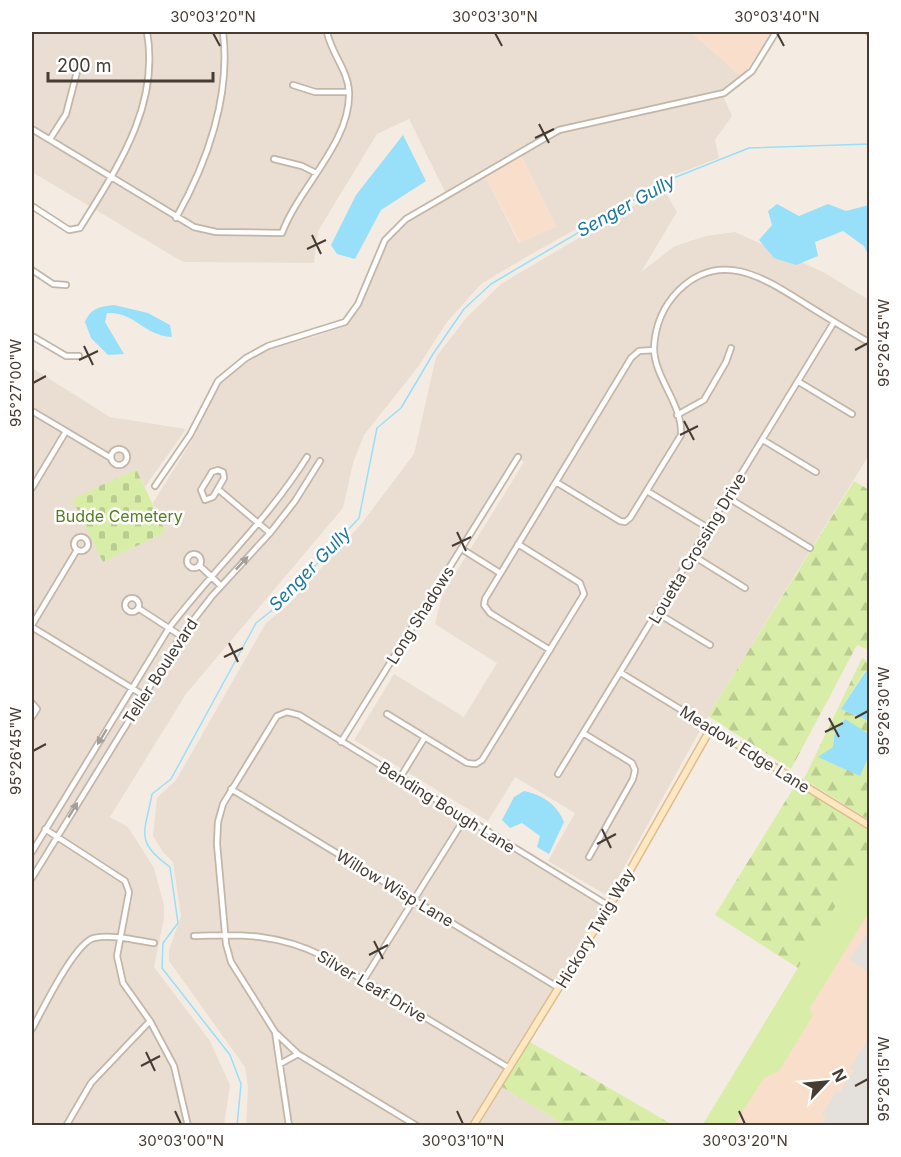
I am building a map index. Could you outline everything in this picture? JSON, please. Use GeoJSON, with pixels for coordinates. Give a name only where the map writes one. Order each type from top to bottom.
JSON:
{"type":"FeatureCollection","features":[{"type":"Feature","properties":{"kind":"street"},"geometry":{"type":"LineString","coordinates":[[32,206],[69,230],[80,228],[136,129],[149,79],[147,32]]}},
{"type":"Feature","properties":{"kind":"street"},"geometry":{"type":"LineString","coordinates":[[176,218],[188,197],[210,143],[222,84],[223,32]]}},
{"type":"Feature","properties":{"kind":"street"},"geometry":{"type":"LineString","coordinates":[[32,129],[176,218],[204,231],[282,233],[290,214],[345,121],[349,92],[346,75],[327,32]]}},
{"type":"Feature","properties":{"kind":"street"},"geometry":{"type":"LineString","coordinates":[[155,486],[190,435],[218,381],[259,350],[345,322],[358,304],[386,240],[406,219],[559,130],[724,93],[747,77],[776,32]]}},
{"type":"Feature","properties":{"kind":"street"},"geometry":{"type":"LineString","coordinates":[[50,139],[66,114],[79,64]]}},
{"type":"Feature","properties":{"kind":"street"},"geometry":{"type":"LineString","coordinates":[[293,85],[315,92],[349,92]]}},
{"type":"Feature","properties":{"kind":"street"},"geometry":{"type":"LineString","coordinates":[[274,159],[302,166],[316,173]]}},
{"type":"Feature","properties":{"kind":"street"},"geometry":{"type":"LineString","coordinates":[[32,270],[53,284],[66,285]]}},
{"type":"Feature","properties":{"kind":"street"},"geometry":{"type":"LineString","coordinates":[[556,482],[625,522],[630,518],[680,440],[681,430],[677,415],[657,366],[654,350],[660,318],[672,298],[698,277],[736,270],[756,274],[870,344]]}},
{"type":"Feature","properties":{"kind":"street","name":"Louetta Crossing Drive"},"geometry":{"type":"LineString","coordinates":[[558,774],[834,322]]}},
{"type":"Feature","properties":{"kind":"street"},"geometry":{"type":"LineString","coordinates":[[32,336],[66,356],[79,356]]}},
{"type":"Feature","properties":{"kind":"street"},"geometry":{"type":"LineString","coordinates":[[677,415],[704,400],[726,362],[731,348]]}},
{"type":"Feature","properties":{"kind":"street"},"geometry":{"type":"LineString","coordinates":[[550,650],[490,613],[484,605],[486,596],[631,358],[639,351],[654,350]]}},
{"type":"Feature","properties":{"kind":"street"},"geometry":{"type":"LineString","coordinates":[[799,382],[852,414]]}},
{"type":"Feature","properties":{"kind":"street"},"geometry":{"type":"LineString","coordinates":[[32,411],[111,458]]}},
{"type":"Feature","properties":{"kind":"street"},"geometry":{"type":"LineString","coordinates":[[32,488],[65,432]]}},
{"type":"Feature","properties":{"kind":"street"},"geometry":{"type":"LineString","coordinates":[[764,440],[816,472]]}},
{"type":"Feature","properties":{"kind":"street","name":"Teller Boulevard"},"geometry":{"type":"LineString","coordinates":[[32,852],[169,628],[211,577],[260,524],[307,457]]}},
{"type":"Feature","properties":{"kind":"street","name":"Long Shadows"},"geometry":{"type":"LineString","coordinates":[[341,742],[518,457]]}},
{"type":"Feature","properties":{"kind":"street","name":"Teller Boulevard"},"geometry":{"type":"LineString","coordinates":[[32,878],[180,636],[270,532],[320,461]]}},
{"type":"Feature","properties":{"kind":"street"},"geometry":{"type":"LineString","coordinates":[[218,470],[223,472],[224,478],[219,490],[208,500],[200,493],[212,472],[218,470]]}},
{"type":"Feature","properties":{"kind":"street"},"geometry":{"type":"LineString","coordinates":[[298,471],[309,478]]}},
{"type":"Feature","properties":{"kind":"street"},"geometry":{"type":"LineString","coordinates":[[219,490],[270,532]]}},
{"type":"Feature","properties":{"kind":"street"},"geometry":{"type":"LineString","coordinates":[[647,491],[708,528]]}},
{"type":"Feature","properties":{"kind":"street"},"geometry":{"type":"LineString","coordinates":[[727,497],[810,548]]}},
{"type":"Feature","properties":{"kind":"street"},"geometry":{"type":"LineString","coordinates":[[387,714],[467,763],[479,763],[581,600],[584,589],[577,580],[518,544]]}},
{"type":"Feature","properties":{"kind":"street"},"geometry":{"type":"LineString","coordinates":[[77,550],[32,626],[143,695]]}},
{"type":"Feature","properties":{"kind":"street"},"geometry":{"type":"LineString","coordinates":[[465,551],[500,573]]}},
{"type":"Feature","properties":{"kind":"street"},"geometry":{"type":"LineString","coordinates":[[692,555],[745,588]]}},
{"type":"Feature","properties":{"kind":"street"},"geometry":{"type":"LineString","coordinates":[[199,565],[221,586]]}},
{"type":"Feature","properties":{"kind":"street"},"geometry":{"type":"LineString","coordinates":[[138,608],[180,636]]}},
{"type":"Feature","properties":{"kind":"street"},"geometry":{"type":"LineString","coordinates":[[657,613],[710,645]]}},
{"type":"Feature","properties":{"kind":"street","name":"Meadow Edge Lane"},"geometry":{"type":"LineString","coordinates":[[621,673],[870,826]]}},
{"type":"Feature","properties":{"kind":"street"},"geometry":{"type":"LineString","coordinates":[[32,704],[37,709],[32,717]]}},
{"type":"Feature","properties":{"kind":"street","name":"Bending Bough Lane"},"geometry":{"type":"LineString","coordinates":[[231,789],[272,722],[284,713],[299,716],[609,906]]}},
{"type":"Feature","properties":{"kind":"street","name":"Hickory Twig Way"},"geometry":{"type":"LineString","coordinates":[[473,1125],[560,988],[711,728]]}},
{"type":"Feature","properties":{"kind":"street"},"geometry":{"type":"LineString","coordinates":[[583,732],[633,763],[636,770],[589,857]]}},
{"type":"Feature","properties":{"kind":"street"},"geometry":{"type":"LineString","coordinates":[[400,778],[425,737]]}},
{"type":"Feature","properties":{"kind":"street"},"geometry":{"type":"LineString","coordinates":[[231,789],[219,813],[217,832],[224,935],[231,962],[275,1032],[298,1054],[417,1125]]}},
{"type":"Feature","properties":{"kind":"street","name":"Willow Wisp Lane"},"geometry":{"type":"LineString","coordinates":[[231,789],[560,988]]}},
{"type":"Feature","properties":{"kind":"street"},"geometry":{"type":"LineString","coordinates":[[363,981],[465,818]]}},
{"type":"Feature","properties":{"kind":"street"},"geometry":{"type":"LineString","coordinates":[[45,829],[125,880],[129,892],[117,956],[123,983],[150,1021],[174,1066],[188,1125]]}},
{"type":"Feature","properties":{"kind":"street","name":"Silver Leaf Drive"},"geometry":{"type":"LineString","coordinates":[[194,936],[264,936],[285,940],[323,956],[509,1068]]}},
{"type":"Feature","properties":{"kind":"street"},"geometry":{"type":"LineString","coordinates":[[32,1029],[81,946],[93,938],[119,938],[154,943]]}},
{"type":"Feature","properties":{"kind":"street"},"geometry":{"type":"LineString","coordinates":[[66,1125],[91,1083],[150,1021]]}},
{"type":"Feature","properties":{"kind":"street"},"geometry":{"type":"LineString","coordinates":[[275,1032],[289,1125]]}},
{"type":"Feature","properties":{"kind":"street"},"geometry":{"type":"LineString","coordinates":[[280,1064],[298,1054]]}},
{"type":"Feature","properties":{"kind":"shaded area"},"geometry":{"type":"Polygon","coordinates":[[[32,32],[691,32],[742,77],[724,91],[578,122],[557,129],[445,192],[409,119],[377,134],[318,231],[314,263],[183,262],[32,172],[32,32]]]}},
{"type":"Feature","properties":{"kind":"shaded area"},"geometry":{"type":"Polygon","coordinates":[[[691,32],[773,32],[742,77],[691,32]]]}},
{"type":"Feature","properties":{"kind":"shaded area"},"geometry":{"type":"Polygon","coordinates":[[[723,96],[732,116],[715,140],[719,158],[671,176],[481,284],[447,322],[418,367],[364,435],[353,463],[343,508],[186,694],[110,817],[128,827],[154,868],[164,905],[164,918],[154,967],[210,1041],[230,1085],[224,1125],[32,1125],[32,368],[110,417],[186,429],[145,487],[136,469],[73,499],[103,562],[166,532],[153,503],[197,432],[195,431],[213,392],[223,378],[267,349],[340,328],[351,320],[385,246],[403,224],[484,174],[519,243],[556,226],[520,153],[560,132],[581,126],[723,96]]]}},
{"type":"Feature","properties":{"kind":"shaded area"},"geometry":{"type":"Polygon","coordinates":[[[520,153],[556,226],[520,243],[484,174],[520,153]]]}},
{"type":"Feature","properties":{"kind":"shaded area"},"geometry":{"type":"Polygon","coordinates":[[[663,188],[677,212],[641,272],[675,246],[706,236],[735,232],[825,273],[869,300],[869,455],[711,711],[608,896],[548,861],[575,813],[515,777],[488,821],[354,740],[394,674],[464,717],[497,663],[435,624],[442,595],[524,462],[516,457],[338,744],[599,903],[604,910],[470,1125],[246,1125],[248,1088],[245,1067],[169,961],[169,950],[181,916],[173,862],[163,852],[153,836],[157,798],[176,780],[266,623],[288,605],[362,523],[414,454],[436,357],[467,317],[501,284],[663,188]]]}},
{"type":"Feature","properties":{"kind":"shaded area"},"geometry":{"type":"Polygon","coordinates":[[[869,851],[869,1125],[702,1126],[798,968],[869,851]]]}},
{"type":"Feature","properties":{"kind":"shaded area"},"geometry":{"type":"Polygon","coordinates":[[[867,934],[869,935],[869,972],[849,960],[867,934]]]}},
{"type":"Feature","properties":{"kind":"shaded area"},"geometry":{"type":"Polygon","coordinates":[[[867,1041],[870,1043],[869,1125],[821,1125],[826,1117],[822,1114],[854,1071],[850,1068],[867,1041]]]}},
{"type":"Feature","properties":{"kind":"shaded area"},"geometry":{"type":"Polygon","coordinates":[[[502,1087],[565,1125],[478,1126],[502,1087]]]}},
{"type":"Feature","properties":{"kind":"green space","name":"Budde Cemetery"},"geometry":{"type":"Polygon","coordinates":[[[136,469],[166,532],[103,562],[72,499],[136,469]]]}},
{"type":"Feature","properties":{"kind":"green space"},"geometry":{"type":"Polygon","coordinates":[[[854,481],[869,490],[869,650],[857,645],[791,769],[708,716],[854,481]]]}},
{"type":"Feature","properties":{"kind":"green space"},"geometry":{"type":"Polygon","coordinates":[[[862,658],[869,662],[869,673],[865,671],[841,709],[869,721],[869,734],[844,719],[835,730],[833,747],[860,776],[869,756],[869,820],[804,779],[862,658]]]}},
{"type":"Feature","properties":{"kind":"green space"},"geometry":{"type":"Polygon","coordinates":[[[796,784],[869,829],[869,851],[798,968],[715,915],[796,784]]]}},
{"type":"Feature","properties":{"kind":"green space"},"geometry":{"type":"Polygon","coordinates":[[[869,851],[869,912],[810,1008],[812,1017],[779,1071],[764,1078],[734,1125],[702,1126],[869,851]]]}},
{"type":"Feature","properties":{"kind":"green space"},"geometry":{"type":"Polygon","coordinates":[[[529,1042],[673,1125],[565,1125],[502,1087],[529,1042]]]}},
{"type":"Feature","properties":{"kind":"water"},"geometry":{"type":"Polygon","coordinates":[[[403,135],[426,181],[381,210],[355,259],[337,254],[331,245],[356,195],[403,135]]]}},
{"type":"Feature","properties":{"kind":"water"},"geometry":{"type":"Polygon","coordinates":[[[777,204],[799,216],[828,204],[846,211],[869,205],[869,257],[864,246],[843,231],[815,242],[818,256],[796,265],[774,258],[759,240],[772,225],[768,211],[777,204]]]}},
{"type":"Feature","properties":{"kind":"water"},"geometry":{"type":"Polygon","coordinates":[[[114,305],[148,313],[170,325],[172,337],[153,332],[125,316],[107,313],[105,322],[124,354],[108,355],[91,338],[85,322],[96,309],[114,305]]]}},
{"type":"Feature","properties":{"kind":"water"},"geometry":{"type":"Polygon","coordinates":[[[866,671],[869,673],[869,721],[841,709],[866,671]]]}},
{"type":"Feature","properties":{"kind":"water"},"geometry":{"type":"Polygon","coordinates":[[[845,719],[869,734],[869,756],[860,776],[818,757],[833,747],[835,730],[845,719]]]}},
{"type":"Feature","properties":{"kind":"water"},"geometry":{"type":"Polygon","coordinates":[[[524,791],[548,801],[564,822],[549,854],[537,847],[540,836],[522,823],[510,828],[502,820],[514,797],[524,791]]]}},
{"type":"Feature","properties":{"kind":"waterway","name":"Senger Gully"},"geometry":{"type":"LineString","coordinates":[[237,1126],[241,1084],[230,1055],[162,968],[163,943],[178,923],[170,867],[151,850],[147,843],[145,827],[152,794],[171,779],[256,623],[280,604],[359,518],[377,428],[401,408],[433,354],[464,309],[491,284],[666,181],[749,148],[870,144]]}}]}
